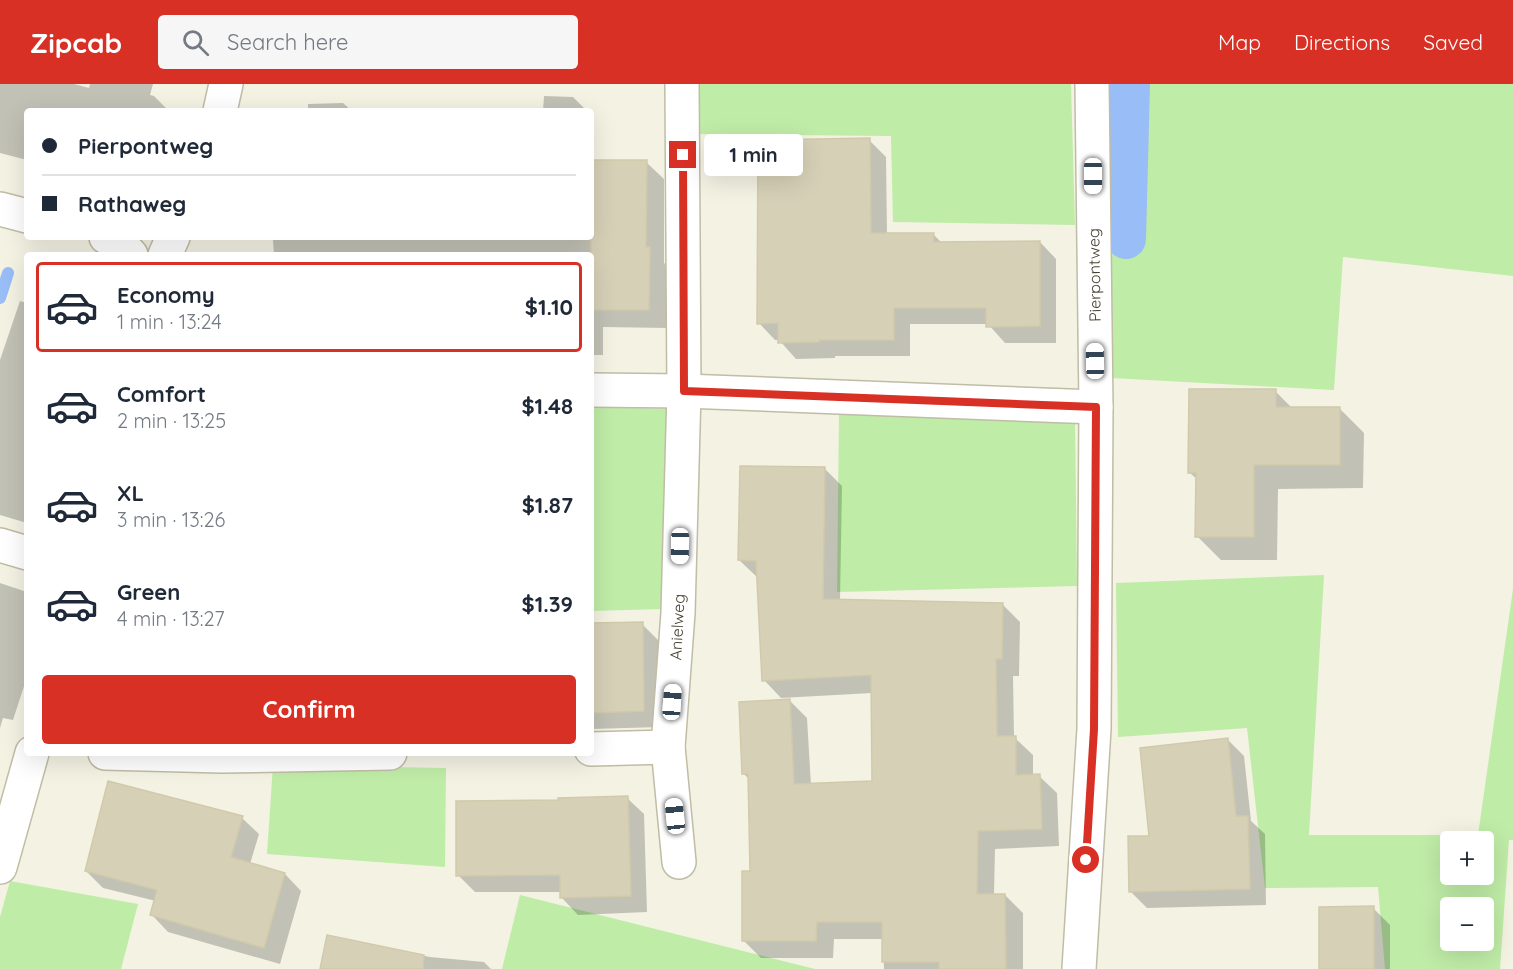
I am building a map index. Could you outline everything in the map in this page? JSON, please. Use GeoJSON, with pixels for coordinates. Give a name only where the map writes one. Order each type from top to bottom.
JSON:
{"type":"FeatureCollection","features":[{"type":"Feature","properties":{"kind":"street"},"geometry":{"type":"LineString","coordinates":[[221,108],[226,84]]}},
{"type":"Feature","properties":{"kind":"street","name":"Anielweg"},"geometry":{"type":"LineString","coordinates":[[679,862],[668,747],[678,613],[684,391],[682,84]]}},
{"type":"Feature","properties":{"kind":"street","name":"Pierpontweg"},"geometry":{"type":"LineString","coordinates":[[1079,969],[1094,729],[1096,407],[1092,84]]}},
{"type":"Feature","properties":{"kind":"street"},"geometry":{"type":"LineString","coordinates":[[0,209],[24,215]]}},
{"type":"Feature","properties":{"kind":"street"},"geometry":{"type":"LineString","coordinates":[[117,240],[127,252]]}},
{"type":"Feature","properties":{"kind":"street"},"geometry":{"type":"LineString","coordinates":[[594,390],[684,391],[1096,407]]}},
{"type":"Feature","properties":{"kind":"street"},"geometry":{"type":"LineString","coordinates":[[0,545],[24,552]]}},
{"type":"Feature","properties":{"kind":"street"},"geometry":{"type":"LineString","coordinates":[[594,749],[668,747]]}},
{"type":"Feature","properties":{"kind":"street"},"geometry":{"type":"LineString","coordinates":[[0,867],[31,756]]}},
{"type":"Feature","properties":{"kind":"green space"},"geometry":{"type":"Polygon","coordinates":[[[698,84],[1071,84],[1075,225],[893,222],[891,136],[699,134],[698,84]]]}},
{"type":"Feature","properties":{"kind":"green space"},"geometry":{"type":"Polygon","coordinates":[[[1130,84],[1513,84],[1513,276],[1343,257],[1334,390],[1112,378],[1108,236],[1126,238],[1130,84]]]}},
{"type":"Feature","properties":{"kind":"green space"},"geometry":{"type":"Polygon","coordinates":[[[594,407],[674,409],[662,609],[594,611],[594,407]]]}},
{"type":"Feature","properties":{"kind":"green space"},"geometry":{"type":"Polygon","coordinates":[[[839,413],[1075,420],[1077,586],[837,592],[839,413]]]}},
{"type":"Feature","properties":{"kind":"green space"},"geometry":{"type":"Polygon","coordinates":[[[1324,575],[1309,835],[1440,835],[1440,885],[1494,885],[1494,831],[1479,831],[1513,589],[1513,840],[1509,840],[1500,969],[1385,969],[1378,887],[1265,888],[1247,728],[1118,737],[1116,583],[1324,575]]]}},
{"type":"Feature","properties":{"kind":"green space"},"geometry":{"type":"Polygon","coordinates":[[[273,765],[446,768],[445,867],[267,854],[273,765]]]}},
{"type":"Feature","properties":{"kind":"green space"},"geometry":{"type":"Polygon","coordinates":[[[10,881],[138,904],[121,969],[0,969],[0,917],[10,881]]]}},
{"type":"Feature","properties":{"kind":"green space"},"geometry":{"type":"Polygon","coordinates":[[[520,895],[815,969],[502,969],[520,895]]]}},
{"type":"Feature","properties":{"kind":"building"},"geometry":{"type":"Polygon","coordinates":[[[870,138],[871,233],[934,233],[933,242],[1040,241],[1040,326],[986,327],[986,308],[894,308],[894,340],[819,340],[819,342],[778,343],[778,323],[757,324],[758,140],[870,138]]]}},
{"type":"Feature","properties":{"kind":"building"},"geometry":{"type":"Polygon","coordinates":[[[594,160],[647,160],[646,247],[650,247],[649,310],[594,310],[594,252],[591,252],[591,240],[594,240],[594,160]]]}},
{"type":"Feature","properties":{"kind":"building"},"geometry":{"type":"Polygon","coordinates":[[[1189,389],[1276,389],[1276,407],[1340,407],[1340,465],[1254,465],[1254,537],[1195,537],[1196,473],[1188,473],[1189,389]]]}},
{"type":"Feature","properties":{"kind":"building"},"geometry":{"type":"Polygon","coordinates":[[[740,466],[825,467],[823,599],[1003,603],[1002,659],[996,659],[997,736],[1016,736],[1016,775],[1040,774],[1042,829],[978,831],[977,894],[1005,894],[1006,969],[939,969],[939,962],[882,962],[882,922],[817,922],[816,941],[742,941],[742,871],[750,871],[748,774],[742,774],[739,702],[790,699],[794,784],[872,781],[871,675],[762,681],[756,561],[738,560],[740,466]]]}},
{"type":"Feature","properties":{"kind":"building"},"geometry":{"type":"Polygon","coordinates":[[[643,622],[644,711],[594,713],[594,623],[643,622]]]}},
{"type":"Feature","properties":{"kind":"building"},"geometry":{"type":"Polygon","coordinates":[[[1228,738],[1236,816],[1248,816],[1250,889],[1129,892],[1128,836],[1149,836],[1140,748],[1228,738]]]}},
{"type":"Feature","properties":{"kind":"building"},"geometry":{"type":"Polygon","coordinates":[[[108,781],[243,816],[231,857],[285,873],[264,948],[150,915],[157,890],[85,871],[108,781]]]}},
{"type":"Feature","properties":{"kind":"building"},"geometry":{"type":"Polygon","coordinates":[[[628,796],[631,896],[560,898],[560,875],[456,876],[456,801],[558,800],[558,798],[628,796]]]}},
{"type":"Feature","properties":{"kind":"building"},"geometry":{"type":"Polygon","coordinates":[[[1374,906],[1374,969],[1319,969],[1319,907],[1374,906]]]}},
{"type":"Feature","properties":{"kind":"building"},"geometry":{"type":"Polygon","coordinates":[[[327,935],[424,955],[423,969],[320,969],[327,935]]]}},
{"type":"Feature","properties":{"kind":"waterway"},"geometry":{"type":"LineString","coordinates":[[1126,239],[1130,84]]}},
{"type":"Feature","properties":{"kind":"waterway"},"geometry":{"type":"LineString","coordinates":[[0,298],[8,273]]}},
{"type":"Feature","properties":{"kind":"route"},"geometry":{"type":"LineString","coordinates":[[683,155],[684,391],[1096,407],[1094,729],[1086,860]]}}]}
